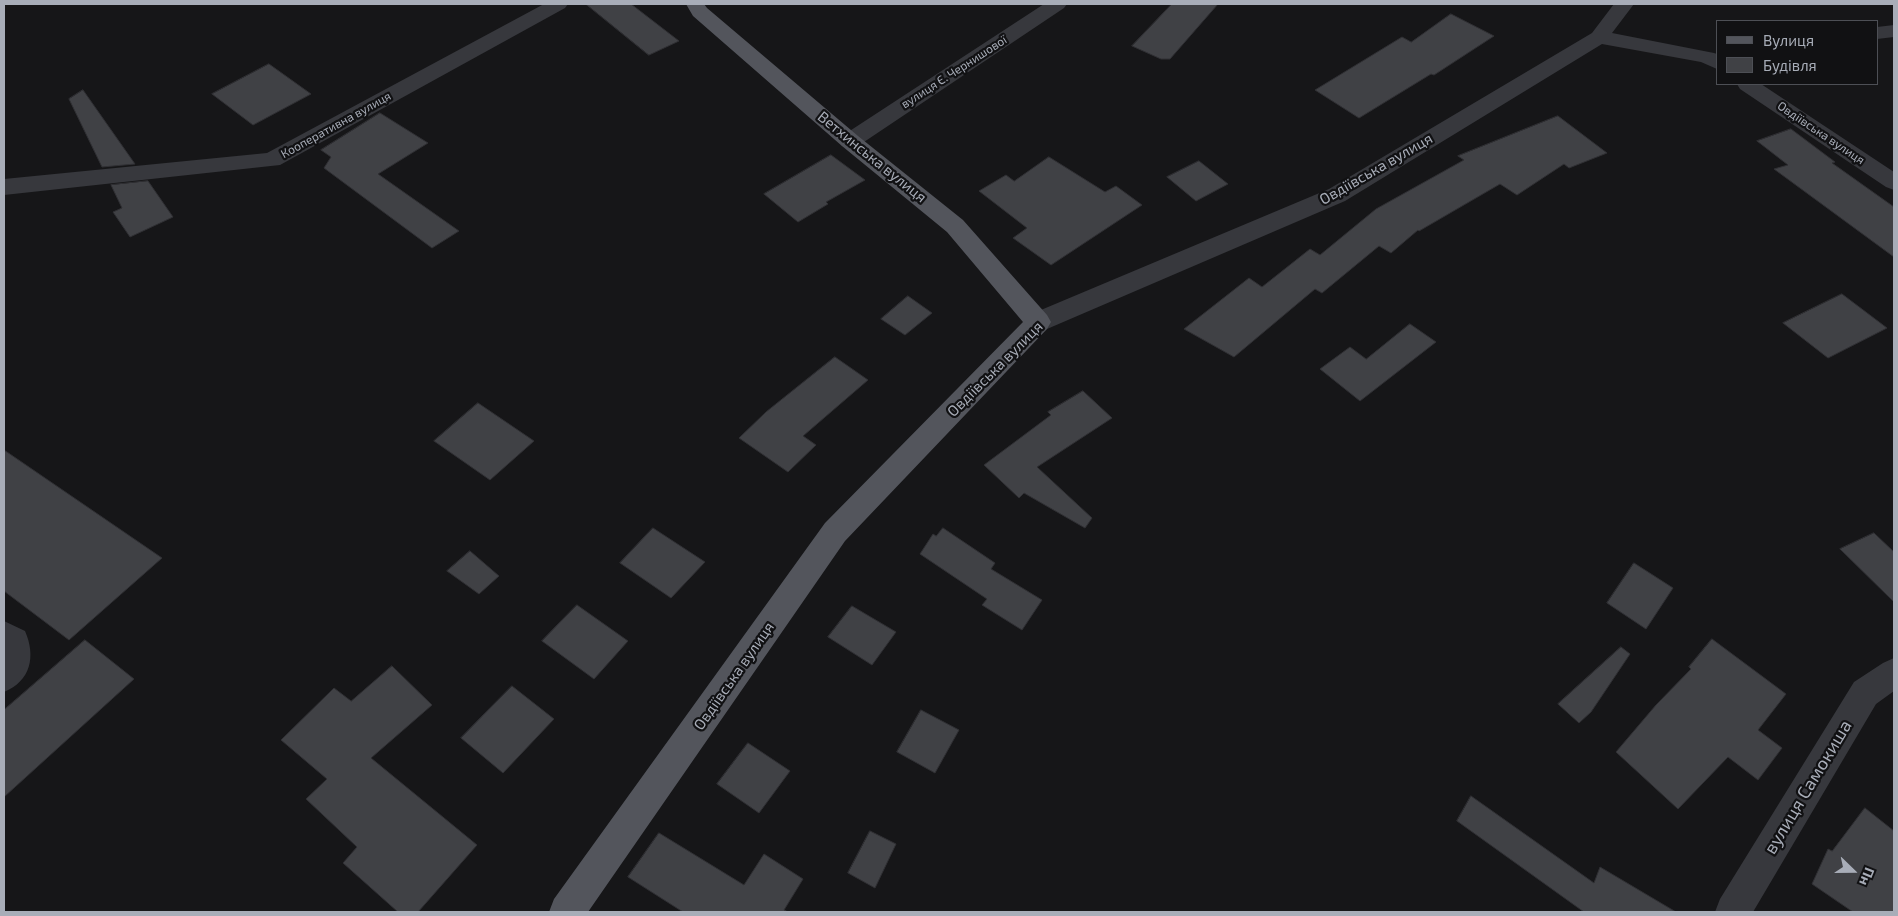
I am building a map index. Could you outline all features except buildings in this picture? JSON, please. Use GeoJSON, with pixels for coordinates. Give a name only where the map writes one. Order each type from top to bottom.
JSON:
{"type":"FeatureCollection","features":[{"type":"Feature","properties":{"kind":"main road","name":"Ветхинська вулиця"},"geometry":{"type":"LineString","coordinates":[[695,4],[700,12],[850,140],[956,226],[1038,322]]}},
{"type":"Feature","properties":{"kind":"main road","name":"Овдіївська вулиця"},"geometry":{"type":"LineString","coordinates":[[567,912],[835,532],[1038,322]]}},
{"type":"Feature","properties":{"kind":"street","name":"Кооперативна вулиця"},"geometry":{"type":"LineString","coordinates":[[4,187],[272,160],[558,4]]}},
{"type":"Feature","properties":{"kind":"street","name":"вулиця Є. Чернишової"},"geometry":{"type":"LineString","coordinates":[[850,140],[1057,4]]}},
{"type":"Feature","properties":{"kind":"street","name":"Овдіївська вулиця"},"geometry":{"type":"LineString","coordinates":[[1038,322],[1337,195],[1599,37],[1624,4]]}},
{"type":"Feature","properties":{"kind":"street"},"geometry":{"type":"LineString","coordinates":[[1878,33],[1894,31]]}},
{"type":"Feature","properties":{"kind":"street"},"geometry":{"type":"LineString","coordinates":[[1599,37],[1713,58]]}},
{"type":"Feature","properties":{"kind":"street","name":"Овдіївська вулиця"},"geometry":{"type":"LineString","coordinates":[[1748,85],[1894,182]]}},
{"type":"Feature","properties":{"kind":"street"},"geometry":{"type":"LineString","coordinates":[[4,634],[14,641],[14,666],[4,676]]}},
{"type":"Feature","properties":{"kind":"street","name":"вулиця Самокиша"},"geometry":{"type":"LineString","coordinates":[[1733,912],[1865,693],[1894,673]]}}]}
